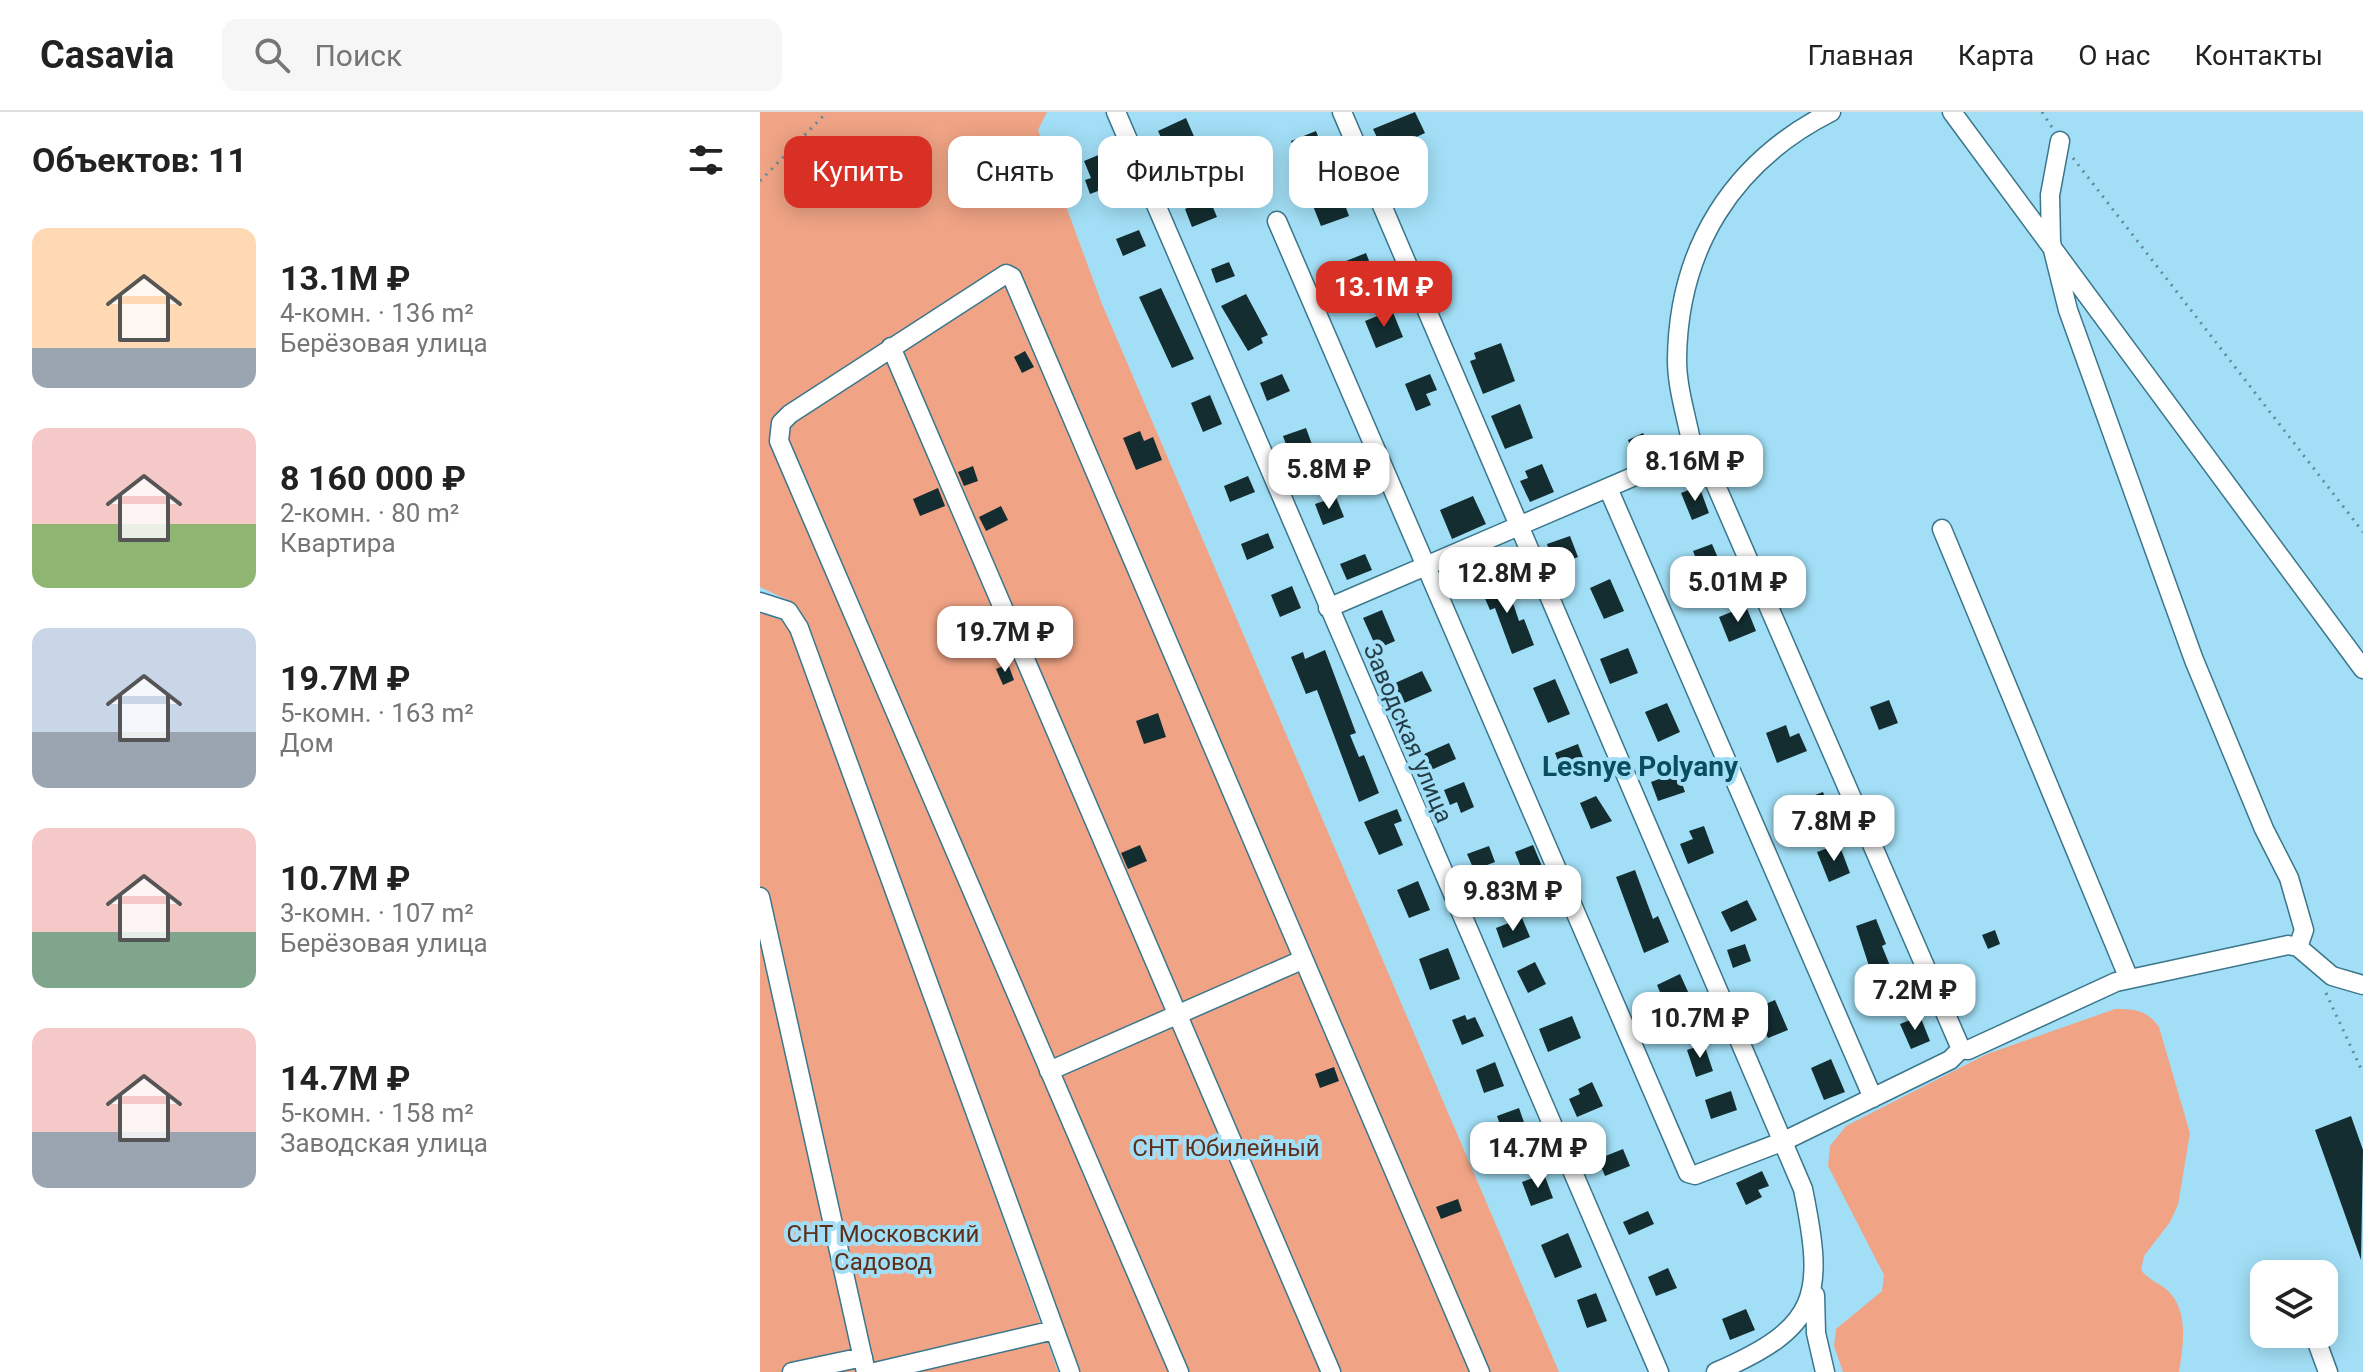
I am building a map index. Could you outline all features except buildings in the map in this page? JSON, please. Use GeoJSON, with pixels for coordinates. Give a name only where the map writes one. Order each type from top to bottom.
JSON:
{"type":"FeatureCollection","features":[{"type":"Feature","properties":{"kind":"street","name":"Заводская улица"},"geometry":{"type":"LineString","coordinates":[[1116,112],[1659,1372]]}},
{"type":"Feature","properties":{"kind":"street"},"geometry":{"type":"LineString","coordinates":[[1342,112],[1517,527],[1803,1189],[1812,1232],[1816,1333],[1825,1372]]}},
{"type":"Feature","properties":{"kind":"street"},"geometry":{"type":"LineString","coordinates":[[1693,451],[1677,361],[1681,309],[1691,262],[1737,181],[1796,130],[1831,112]]}},
{"type":"Feature","properties":{"kind":"street"},"geometry":{"type":"LineString","coordinates":[[1952,112],[2363,669]]}},
{"type":"Feature","properties":{"kind":"street"},"geometry":{"type":"LineString","coordinates":[[2060,141],[2050,195],[2055,255],[2068,310],[2194,660],[2299,906],[2304,930],[2298,947]]}},
{"type":"Feature","properties":{"kind":"street"},"geometry":{"type":"LineString","coordinates":[[1277,221],[1688,1173],[1695,1175],[1784,1141],[1950,1060],[1961,1049]]}},
{"type":"Feature","properties":{"kind":"street"},"geometry":{"type":"LineString","coordinates":[[1179,1372],[779,441],[781,423],[790,414],[1002,276],[1012,277],[1480,1372]]}},
{"type":"Feature","properties":{"kind":"street"},"geometry":{"type":"LineString","coordinates":[[891,347],[1331,1372]]}},
{"type":"Feature","properties":{"kind":"street"},"geometry":{"type":"LineString","coordinates":[[1328,608],[1693,451],[1701,451],[1961,1049]]}},
{"type":"Feature","properties":{"kind":"street"},"geometry":{"type":"LineString","coordinates":[[1608,488],[1873,1098]]}},
{"type":"Feature","properties":{"kind":"street"},"geometry":{"type":"LineString","coordinates":[[1942,529],[2129,979]]}},
{"type":"Feature","properties":{"kind":"street"},"geometry":{"type":"LineString","coordinates":[[760,602],[788,611],[799,628],[1070,1372]]}},
{"type":"Feature","properties":{"kind":"street"},"geometry":{"type":"LineString","coordinates":[[760,897],[864,1365],[792,1372]]}},
{"type":"Feature","properties":{"kind":"street"},"geometry":{"type":"LineString","coordinates":[[1961,1049],[1968,1050],[2129,979],[2288,945],[2298,947],[2332,976],[2363,985]]}},
{"type":"Feature","properties":{"kind":"street"},"geometry":{"type":"LineString","coordinates":[[1049,1071],[1302,960]]}},
{"type":"Feature","properties":{"kind":"street"},"geometry":{"type":"LineString","coordinates":[[1716,1372],[1750,1357],[1792,1330],[1803,1316],[1814,1284]]}},
{"type":"Feature","properties":{"kind":"street"},"geometry":{"type":"LineString","coordinates":[[875,1372],[1054,1330]]}},
{"type":"Feature","properties":{"kind":"street"},"geometry":{"type":"LineString","coordinates":[[2319,1348],[2328,1372]]}},
{"type":"Feature","properties":{"kind":"path"},"geometry":{"type":"LineString","coordinates":[[760,181],[827,112]]}},
{"type":"Feature","properties":{"kind":"path"},"geometry":{"type":"LineString","coordinates":[[2042,112],[2060,141],[2363,532]]}},
{"type":"Feature","properties":{"kind":"path"},"geometry":{"type":"LineString","coordinates":[[2320,981],[2363,1073]]}},
{"type":"Feature","properties":{"kind":"green space","name":"СНТ Юбилейный"},"geometry":{"type":"Polygon","coordinates":[[[760,112],[1047,112],[1038,130],[1040,136],[948,136],[948,208],[1067,208],[1102,304],[1559,1372],[1079,1372],[802,616],[790,601],[760,587],[760,112]]]}},
{"type":"Feature","properties":{"kind":"green space","name":"СНТ Московский Садовод"},"geometry":{"type":"Polygon","coordinates":[[[760,613],[788,622],[1058,1372],[760,1372],[760,613]]]}},
{"type":"Feature","properties":{"kind":"green space"},"geometry":{"type":"Polygon","coordinates":[[[2115,1009],[2140,1012],[2159,1027],[2190,1133],[2178,1205],[2170,1222],[2144,1256],[2141,1270],[2170,1293],[2180,1311],[2183,1331],[2179,1372],[1843,1372],[1834,1346],[1836,1329],[1882,1291],[1884,1275],[1828,1166],[1830,1146],[1846,1126],[1987,1054],[2115,1009]]]}},
{"type":"Feature","properties":{"kind":"district","name":"Lesnye Polyany"},"geometry":{"type":"Point","coordinates":[1640,766]}}]}
